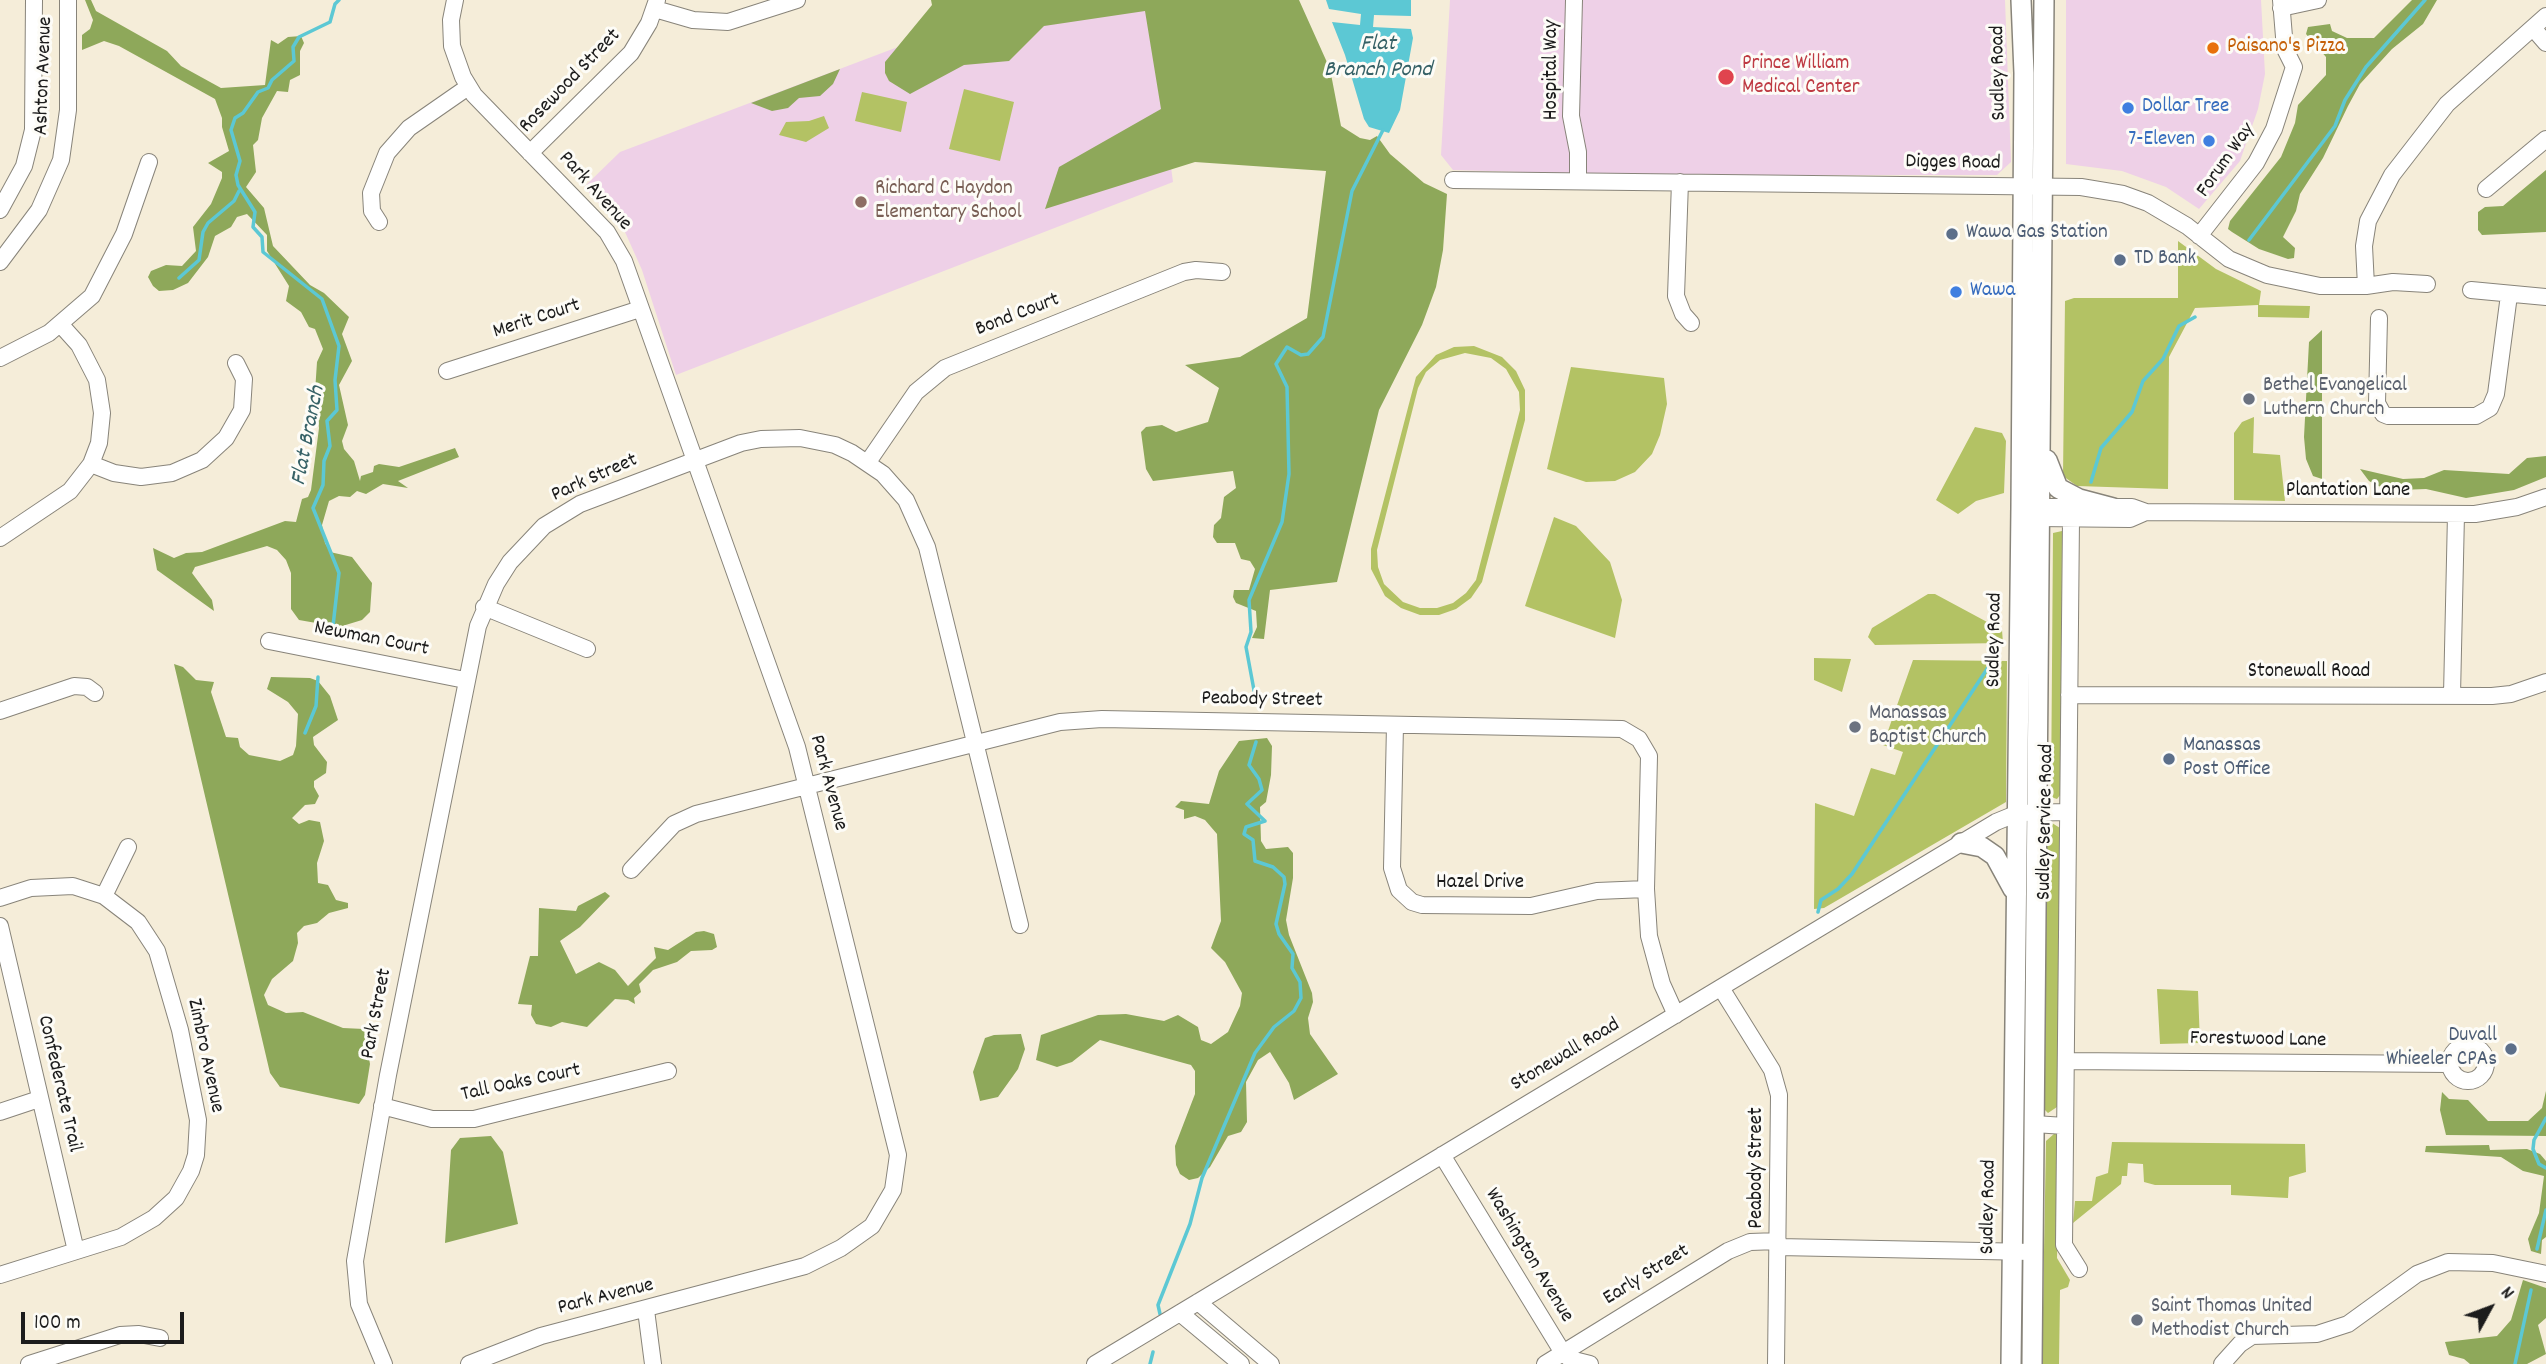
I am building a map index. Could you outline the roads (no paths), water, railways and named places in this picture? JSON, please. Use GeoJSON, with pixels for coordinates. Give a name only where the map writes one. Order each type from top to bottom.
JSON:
{"type":"FeatureCollection","features":[{"type":"Feature","properties":{"kind":"main road","name":"Sudley Road"},"geometry":{"type":"LineString","coordinates":[[2021,0],[2038,811],[2032,1364]]}},
{"type":"Feature","properties":{"kind":"main road","name":"Sudley Road"},"geometry":{"type":"LineString","coordinates":[[2011,1364],[2018,813],[2031,513],[2042,438],[2044,0]]}},
{"type":"Feature","properties":{"kind":"main road"},"geometry":{"type":"LineString","coordinates":[[2042,438],[2049,472],[2058,488],[2079,499],[2113,508]]}},
{"type":"Feature","properties":{"kind":"main road"},"geometry":{"type":"LineString","coordinates":[[1961,843],[1982,847],[1995,856],[2011,884],[2016,903]]}},
{"type":"Feature","properties":{"kind":"street","name":"Ashton Avenue"},"geometry":{"type":"LineString","coordinates":[[0,210],[24,166],[33,130],[34,0]]}},
{"type":"Feature","properties":{"kind":"street","name":"Ashton Avenue"},"geometry":{"type":"LineString","coordinates":[[0,262],[39,210],[61,160],[68,110],[68,0]]}},
{"type":"Feature","properties":{"kind":"street","name":"Park Avenue"},"geometry":{"type":"LineString","coordinates":[[455,0],[451,20],[452,46],[468,87],[607,232],[624,261],[753,618],[807,786],[898,1155],[893,1189],[882,1214],[861,1236],[805,1266],[541,1336],[469,1364]]}},
{"type":"Feature","properties":{"kind":"street"},"geometry":{"type":"LineString","coordinates":[[656,4],[693,20],[728,22],[797,0]]}},
{"type":"Feature","properties":{"kind":"street","name":"Hospital Way"},"geometry":{"type":"LineString","coordinates":[[1574,0],[1571,116],[1578,152],[1578,181]]}},
{"type":"Feature","properties":{"kind":"street"},"geometry":{"type":"LineString","coordinates":[[2281,4],[2318,0]]}},
{"type":"Feature","properties":{"kind":"street","name":"Rosewood Street"},"geometry":{"type":"LineString","coordinates":[[530,153],[631,53],[641,39],[656,4]]}},
{"type":"Feature","properties":{"kind":"street","name":"Forum Way"},"geometry":{"type":"LineString","coordinates":[[2199,236],[2264,151],[2294,67],[2285,49],[2281,4]]}},
{"type":"Feature","properties":{"kind":"street"},"geometry":{"type":"LineString","coordinates":[[2366,286],[2364,246],[2368,222],[2392,175],[2447,104],[2546,16]]}},
{"type":"Feature","properties":{"kind":"street"},"geometry":{"type":"LineString","coordinates":[[2533,28],[2546,43]]}},
{"type":"Feature","properties":{"kind":"street"},"geometry":{"type":"LineString","coordinates":[[379,222],[372,211],[371,193],[387,153],[409,128],[468,87]]}},
{"type":"Feature","properties":{"kind":"street"},"geometry":{"type":"LineString","coordinates":[[2486,189],[2546,139]]}},
{"type":"Feature","properties":{"kind":"street"},"geometry":{"type":"LineString","coordinates":[[0,358],[61,325],[92,296],[112,261],[149,162]]}},
{"type":"Feature","properties":{"kind":"street","name":"Digges Road"},"geometry":{"type":"LineString","coordinates":[[1453,180],[2081,187],[2132,197],[2166,212],[2229,259],[2267,275],[2320,286],[2366,286],[2393,282],[2427,284]]}},
{"type":"Feature","properties":{"kind":"street"},"geometry":{"type":"LineString","coordinates":[[1681,183],[1676,296],[1683,314],[1691,323]]}},
{"type":"Feature","properties":{"kind":"street","name":"Bond Court"},"geometry":{"type":"LineString","coordinates":[[868,462],[916,392],[945,368],[1184,272],[1222,272]]}},
{"type":"Feature","properties":{"kind":"street"},"geometry":{"type":"LineString","coordinates":[[2471,290],[2546,297]]}},
{"type":"Feature","properties":{"kind":"street"},"geometry":{"type":"LineString","coordinates":[[2379,318],[2377,403],[2383,414],[2476,416],[2490,408],[2496,394],[2509,295]]}},
{"type":"Feature","properties":{"kind":"street","name":"Merit Court"},"geometry":{"type":"LineString","coordinates":[[447,371],[640,309]]}},
{"type":"Feature","properties":{"kind":"street"},"geometry":{"type":"LineString","coordinates":[[0,538],[55,503],[91,464],[101,428],[100,394],[88,360],[61,325]]}},
{"type":"Feature","properties":{"kind":"street"},"geometry":{"type":"LineString","coordinates":[[91,464],[114,473],[141,477],[172,473],[202,460],[226,438],[242,410],[244,379],[236,363]]}},
{"type":"Feature","properties":{"kind":"street","name":"Park Street"},"geometry":{"type":"LineString","coordinates":[[384,1364],[359,1304],[355,1261],[382,1106],[465,680],[484,607],[510,562],[544,526],[580,504],[695,460],[741,443],[780,437],[835,445],[868,462],[883,474],[906,500],[922,532],[1020,925]]}},
{"type":"Feature","properties":{"kind":"street","name":"Plantation Lane"},"geometry":{"type":"LineString","coordinates":[[2031,513],[2132,508],[2146,512],[2456,514],[2494,512],[2546,497]]}},
{"type":"Feature","properties":{"kind":"street","name":"Plantation Lane"},"geometry":{"type":"LineString","coordinates":[[2031,513],[2071,519],[2130,519],[2146,512]]}},
{"type":"Feature","properties":{"kind":"street"},"geometry":{"type":"LineString","coordinates":[[2452,695],[2456,514]]}},
{"type":"Feature","properties":{"kind":"street","name":"Sudley Service Road"},"geometry":{"type":"LineString","coordinates":[[2071,519],[2064,1245],[2079,1269]]}},
{"type":"Feature","properties":{"kind":"street"},"geometry":{"type":"LineString","coordinates":[[484,607],[587,649]]}},
{"type":"Feature","properties":{"kind":"street","name":"Newman Court"},"geometry":{"type":"LineString","coordinates":[[269,641],[465,680]]}},
{"type":"Feature","properties":{"kind":"street","name":"Stonewall Road"},"geometry":{"type":"LineString","coordinates":[[2069,695],[2511,694],[2546,682]]}},
{"type":"Feature","properties":{"kind":"street"},"geometry":{"type":"LineString","coordinates":[[0,711],[74,686],[87,687],[95,693]]}},
{"type":"Feature","properties":{"kind":"street","name":"Peabody Street"},"geometry":{"type":"LineString","coordinates":[[631,870],[660,837],[684,818],[975,743],[1079,720],[1622,729],[1631,733],[1645,747],[1650,764],[1646,889],[1649,936],[1654,961],[1676,1014]]}},
{"type":"Feature","properties":{"kind":"street","name":"Hazel Drive"},"geometry":{"type":"LineString","coordinates":[[1395,725],[1392,868],[1399,890],[1412,902],[1422,905],[1531,906],[1597,891],[1646,889]]}},
{"type":"Feature","properties":{"kind":"street","name":"Stonewall Road"},"geometry":{"type":"LineString","coordinates":[[1104,1362],[1198,1302],[1961,843],[2018,813],[2068,812]]}},
{"type":"Feature","properties":{"kind":"street"},"geometry":{"type":"LineString","coordinates":[[104,896],[128,847]]}},
{"type":"Feature","properties":{"kind":"street","name":"Zimbro Avenue"},"geometry":{"type":"LineString","coordinates":[[0,898],[52,886],[73,886],[104,896],[138,922],[157,951],[188,1066],[196,1104],[198,1138],[191,1171],[169,1206],[138,1229],[0,1275]]}},
{"type":"Feature","properties":{"kind":"street","name":"Confederate Trail"},"geometry":{"type":"LineString","coordinates":[[0,926],[76,1251]]}},
{"type":"Feature","properties":{"kind":"street","name":"Peabody Street"},"geometry":{"type":"LineString","coordinates":[[1721,988],[1777,1082],[1779,1095],[1776,1364]]}},
{"type":"Feature","properties":{"kind":"street","name":"Forestwood Lane"},"geometry":{"type":"LineString","coordinates":[[2066,1061],[2450,1063]]}},
{"type":"Feature","properties":{"kind":"street","name":"Tall Oaks Court"},"geometry":{"type":"LineString","coordinates":[[382,1106],[432,1119],[474,1119],[668,1071]]}},
{"type":"Feature","properties":{"kind":"street"},"geometry":{"type":"LineString","coordinates":[[0,1112],[39,1099]]}},
{"type":"Feature","properties":{"kind":"street"},"geometry":{"type":"LineString","coordinates":[[2034,1125],[2065,1126]]}},
{"type":"Feature","properties":{"kind":"street","name":"Washington Avenue"},"geometry":{"type":"LineString","coordinates":[[1442,1155],[1563,1353],[1570,1359],[1590,1364]]}},
{"type":"Feature","properties":{"kind":"street","name":"Early Street"},"geometry":{"type":"LineString","coordinates":[[1545,1364],[1728,1251],[1750,1242],[2033,1252]]}},
{"type":"Feature","properties":{"kind":"street"},"geometry":{"type":"LineString","coordinates":[[2222,1364],[2240,1343],[2258,1335],[2300,1336],[2333,1331],[2362,1316],[2417,1274],[2448,1262],[2493,1263],[2546,1274]]}},
{"type":"Feature","properties":{"kind":"street"},"geometry":{"type":"LineString","coordinates":[[1198,1302],[1271,1364]]}},
{"type":"Feature","properties":{"kind":"street"},"geometry":{"type":"LineString","coordinates":[[646,1310],[653,1364]]}},
{"type":"Feature","properties":{"kind":"street"},"geometry":{"type":"LineString","coordinates":[[1180,1313],[1241,1364]]}},
{"type":"Feature","properties":{"kind":"street"},"geometry":{"type":"LineString","coordinates":[[29,1364],[120,1335],[139,1334],[160,1338]]}},
{"type":"Feature","properties":{"kind":"street"},"geometry":{"type":"LineString","coordinates":[[2239,1364],[2240,1343]]}},
{"type":"Feature","properties":{"kind":"water","name":"Flat Branch Pond"},"geometry":{"type":"Polygon","coordinates":[[[1326,0],[1411,0],[1411,16],[1374,15],[1373,27],[1411,29],[1413,38],[1400,110],[1389,133],[1369,127],[1364,119],[1332,22],[1360,25],[1361,14],[1329,9],[1326,0]]]}},
{"type":"Feature","properties":{"kind":"waterway","name":"Flat Branch"},"geometry":{"type":"LineString","coordinates":[[333,626],[339,573],[313,508],[323,485],[324,461],[330,446],[327,421],[337,410],[335,380],[339,346],[322,299],[263,252],[262,237],[253,227],[255,212],[238,185],[236,175],[240,161],[231,130],[235,118],[243,113],[258,92],[268,88],[272,80],[294,61],[293,47],[299,37],[330,22],[335,4],[339,0]]}},
{"type":"Feature","properties":{"kind":"waterway"},"geometry":{"type":"LineString","coordinates":[[2249,240],[2335,126],[2345,100],[2366,67],[2425,0]]}},
{"type":"Feature","properties":{"kind":"waterway"},"geometry":{"type":"LineString","coordinates":[[1256,701],[1246,647],[1251,632],[1249,600],[1282,522],[1289,474],[1287,387],[1276,364],[1287,347],[1301,355],[1308,354],[1323,337],[1352,191],[1383,130]]}},
{"type":"Feature","properties":{"kind":"waterway"},"geometry":{"type":"LineString","coordinates":[[179,278],[199,260],[203,232],[208,223],[234,201],[239,191]]}},
{"type":"Feature","properties":{"kind":"waterway"},"geometry":{"type":"LineString","coordinates":[[2091,482],[2101,448],[2132,412],[2143,381],[2163,359],[2179,326],[2195,317]]}},
{"type":"Feature","properties":{"kind":"waterway"},"geometry":{"type":"LineString","coordinates":[[1818,912],[1821,900],[1838,889],[1852,874],[1991,663]]}},
{"type":"Feature","properties":{"kind":"waterway","name":"Flat Branch"},"geometry":{"type":"LineString","coordinates":[[305,733],[316,706],[318,677]]}},
{"type":"Feature","properties":{"kind":"waterway"},"geometry":{"type":"LineString","coordinates":[[1160,1314],[1158,1305],[1190,1224],[1202,1178],[1255,1053],[1274,1027],[1294,1011],[1301,998],[1300,982],[1292,968],[1293,954],[1279,934],[1276,924],[1285,884],[1284,877],[1273,867],[1255,861],[1253,840],[1244,834],[1246,827],[1265,821],[1247,804],[1262,790],[1259,779],[1249,765],[1256,742]]}},
{"type":"Feature","properties":{"kind":"waterway"},"geometry":{"type":"LineString","coordinates":[[2546,1118],[2534,1140],[2533,1149],[2539,1164],[2546,1168]]}},
{"type":"Feature","properties":{"kind":"waterway"},"geometry":{"type":"LineString","coordinates":[[2537,1249],[2546,1210]]}},
{"type":"Feature","properties":{"kind":"waterway"},"geometry":{"type":"LineString","coordinates":[[2515,1364],[2531,1290]]}},
{"type":"Feature","properties":{"kind":"waterway"},"geometry":{"type":"LineString","coordinates":[[1150,1364],[1153,1352]]}},
{"type":"Feature","properties":{"kind":"place","name":"Paisano's Pizza"},"geometry":{"type":"Point","coordinates":[2213,48]}},
{"type":"Feature","properties":{"kind":"place","name":"Prince William Medical Center"},"geometry":{"type":"Point","coordinates":[1726,77]}},
{"type":"Feature","properties":{"kind":"place","name":"Dollar Tree"},"geometry":{"type":"Point","coordinates":[2128,108]}},
{"type":"Feature","properties":{"kind":"place","name":"7-Eleven"},"geometry":{"type":"Point","coordinates":[2209,141]}},
{"type":"Feature","properties":{"kind":"place","name":"Richard C Haydon Elementary School"},"geometry":{"type":"Point","coordinates":[861,202]}},
{"type":"Feature","properties":{"kind":"place","name":"Wawa Gas Station"},"geometry":{"type":"Point","coordinates":[1952,234]}},
{"type":"Feature","properties":{"kind":"place","name":"TD Bank"},"geometry":{"type":"Point","coordinates":[2120,260]}},
{"type":"Feature","properties":{"kind":"place","name":"Wawa"},"geometry":{"type":"Point","coordinates":[1956,292]}},
{"type":"Feature","properties":{"kind":"place","name":"Bethel Evangelical Luthern Church"},"geometry":{"type":"Point","coordinates":[2249,399]}},
{"type":"Feature","properties":{"kind":"place","name":"Manassas Baptist Church"},"geometry":{"type":"Point","coordinates":[1855,727]}},
{"type":"Feature","properties":{"kind":"place","name":"Manassas Post Office"},"geometry":{"type":"Point","coordinates":[2169,759]}},
{"type":"Feature","properties":{"kind":"place","name":"Duvall Whieeler CPAs"},"geometry":{"type":"Point","coordinates":[2511,1049]}},
{"type":"Feature","properties":{"kind":"place","name":"Saint Thomas United Methodist Church"},"geometry":{"type":"Point","coordinates":[2137,1320]}}]}
